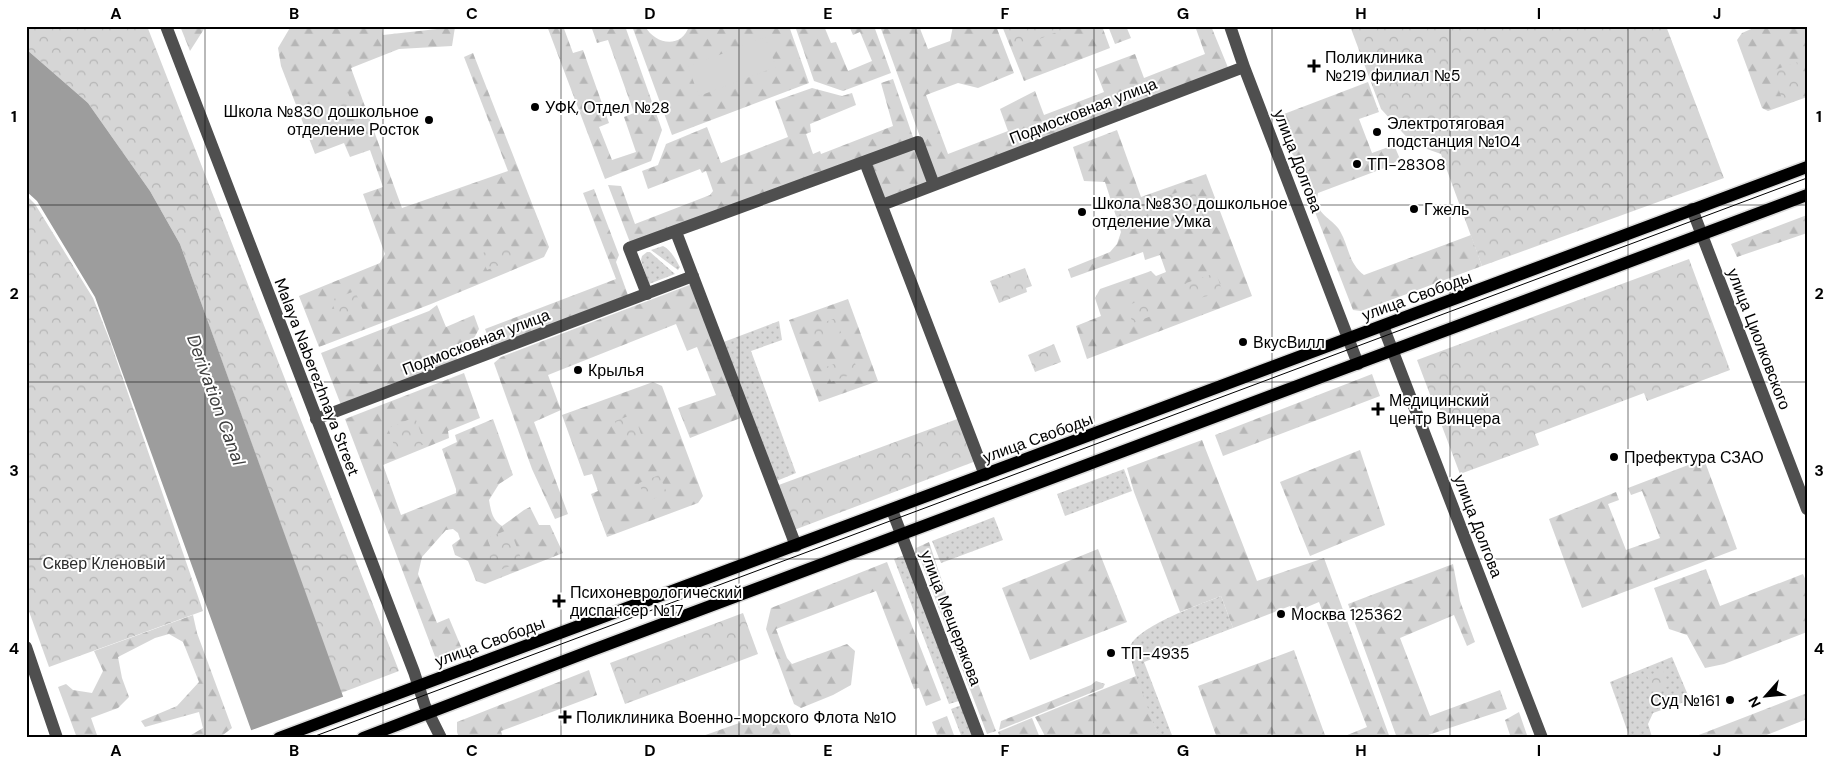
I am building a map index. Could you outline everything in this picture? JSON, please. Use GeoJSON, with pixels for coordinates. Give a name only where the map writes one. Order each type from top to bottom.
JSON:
{"type":"FeatureCollection","features":[{"type":"Feature","properties":{"kind":"main road","name":"улица Свободы"},"geometry":{"type":"LineString","coordinates":[[279,738],[1807,167]]}},
{"type":"Feature","properties":{"kind":"main road"},"geometry":{"type":"LineString","coordinates":[[363,738],[1807,195]]}},
{"type":"Feature","properties":{"kind":"street","name":"Malaya Naberezhnaya Street"},"geometry":{"type":"LineString","coordinates":[[166,26],[428,712],[441,738]]}},
{"type":"Feature","properties":{"kind":"street","name":"улица Долгова"},"geometry":{"type":"LineString","coordinates":[[1230,26],[1244,68],[1358,364]]}},
{"type":"Feature","properties":{"kind":"street","name":"Подмосковная улица"},"geometry":{"type":"LineString","coordinates":[[882,205],[1244,68]]}},
{"type":"Feature","properties":{"kind":"street"},"geometry":{"type":"LineString","coordinates":[[647,294],[629,248],[918,142],[934,185]]}},
{"type":"Feature","properties":{"kind":"street"},"geometry":{"type":"LineString","coordinates":[[865,162],[985,475]]}},
{"type":"Feature","properties":{"kind":"street","name":"улица Циолковского"},"geometry":{"type":"LineString","coordinates":[[1692,209],[1807,509]]}},
{"type":"Feature","properties":{"kind":"street"},"geometry":{"type":"LineString","coordinates":[[676,232],[796,546]]}},
{"type":"Feature","properties":{"kind":"street","name":"Подмосковная улица"},"geometry":{"type":"LineString","coordinates":[[316,419],[693,276]]}},
{"type":"Feature","properties":{"kind":"street","name":"улица Долгова"},"geometry":{"type":"LineString","coordinates":[[1383,326],[1542,738]]}},
{"type":"Feature","properties":{"kind":"street","name":"улица Мещерякова"},"geometry":{"type":"LineString","coordinates":[[892,510],[979,738]]}},
{"type":"Feature","properties":{"kind":"street"},"geometry":{"type":"LineString","coordinates":[[26,648],[57,738]]}},
{"type":"Feature","properties":{"kind":"green space"},"geometry":{"type":"Polygon","coordinates":[[[26,26],[147,26],[399,671],[341,693],[180,244],[150,191],[88,103],[26,49],[26,26]]]}},
{"type":"Feature","properties":{"kind":"green space"},"geometry":{"type":"Polygon","coordinates":[[[180,26],[206,26],[190,51],[180,26]]]}},
{"type":"Feature","properties":{"kind":"green space"},"geometry":{"type":"Polygon","coordinates":[[[291,26],[382,26],[383,35],[455,27],[452,46],[399,49],[351,68],[402,208],[508,171],[464,57],[473,53],[549,247],[544,257],[431,304],[319,347],[299,296],[380,263],[385,254],[363,194],[383,187],[370,150],[350,157],[344,143],[315,154],[281,66],[278,48],[291,26]]]}},
{"type":"Feature","properties":{"kind":"green space"},"geometry":{"type":"Polygon","coordinates":[[[547,26],[563,26],[573,53],[583,50],[609,123],[599,127],[612,160],[636,152],[624,117],[634,113],[608,40],[597,43],[591,26],[625,26],[662,130],[651,161],[605,179],[547,26]]]}},
{"type":"Feature","properties":{"kind":"green space"},"geometry":{"type":"Polygon","coordinates":[[[632,26],[645,26],[655,37],[668,42],[681,38],[689,26],[789,26],[809,83],[672,135],[632,26]]]}},
{"type":"Feature","properties":{"kind":"green space"},"geometry":{"type":"Polygon","coordinates":[[[795,26],[824,26],[831,43],[836,42],[848,71],[872,61],[860,32],[853,35],[849,26],[874,26],[891,73],[843,91],[814,81],[795,26]]]}},
{"type":"Feature","properties":{"kind":"green space"},"geometry":{"type":"Polygon","coordinates":[[[880,26],[919,26],[928,49],[950,41],[953,26],[996,26],[1014,73],[978,88],[958,83],[926,95],[948,154],[1008,131],[1000,109],[1035,91],[1044,115],[1104,92],[1095,69],[1135,54],[1144,78],[1205,54],[1195,26],[1211,26],[1229,70],[936,181],[880,26]]]}},
{"type":"Feature","properties":{"kind":"green space"},"geometry":{"type":"Polygon","coordinates":[[[1002,26],[1102,26],[1110,48],[1024,81],[1002,26]]]}},
{"type":"Feature","properties":{"kind":"green space"},"geometry":{"type":"Polygon","coordinates":[[[1006,26],[1072,26],[1014,49],[1006,26]]]}},
{"type":"Feature","properties":{"kind":"green space"},"geometry":{"type":"Polygon","coordinates":[[[1108,26],[1126,26],[1131,38],[1115,44],[1108,26]]]}},
{"type":"Feature","properties":{"kind":"green space"},"geometry":{"type":"Polygon","coordinates":[[[1350,26],[1666,26],[1724,178],[1482,266],[1441,154],[1413,144],[1381,109],[1350,26]]]}},
{"type":"Feature","properties":{"kind":"green space"},"geometry":{"type":"Polygon","coordinates":[[[1758,26],[1807,26],[1807,97],[1768,111],[1762,108],[1737,40],[1742,33],[1758,26]]]}},
{"type":"Feature","properties":{"kind":"green space"},"geometry":{"type":"Polygon","coordinates":[[[765,37],[776,67],[699,96],[688,67],[765,37]]]}},
{"type":"Feature","properties":{"kind":"green space"},"geometry":{"type":"Polygon","coordinates":[[[1797,62],[1807,90],[1782,99],[1772,71],[1797,62]]]}},
{"type":"Feature","properties":{"kind":"green space"},"geometry":{"type":"Polygon","coordinates":[[[893,79],[914,140],[631,245],[608,185],[621,186],[635,224],[710,195],[713,191],[706,171],[702,173],[700,169],[648,189],[642,171],[658,165],[666,144],[707,127],[721,163],[788,137],[775,101],[812,88],[842,96],[852,93],[856,105],[810,124],[811,132],[806,134],[813,154],[820,151],[821,154],[893,126],[881,83],[893,79]]]}},
{"type":"Feature","properties":{"kind":"green space"},"geometry":{"type":"Polygon","coordinates":[[[1368,82],[1379,112],[1359,119],[1372,153],[1394,145],[1400,159],[1387,167],[1318,193],[1318,206],[1321,211],[1340,231],[1352,260],[1364,275],[1471,235],[1482,266],[1361,311],[1353,310],[1280,122],[1284,114],[1368,82]]]}},
{"type":"Feature","properties":{"kind":"green space"},"geometry":{"type":"Polygon","coordinates":[[[348,93],[357,115],[322,129],[313,107],[348,93]]]}},
{"type":"Feature","properties":{"kind":"green space"},"geometry":{"type":"Polygon","coordinates":[[[1117,130],[1141,197],[1206,174],[1252,296],[1087,359],[1076,326],[1101,316],[1095,298],[1100,289],[1151,271],[1156,276],[1166,272],[1160,255],[1145,260],[1143,252],[1071,278],[1068,269],[1110,252],[1117,244],[1121,232],[1105,182],[1084,181],[1073,147],[1117,130]]]}},
{"type":"Feature","properties":{"kind":"green space"},"geometry":{"type":"Polygon","coordinates":[[[917,147],[930,183],[884,201],[869,164],[917,147]]]}},
{"type":"Feature","properties":{"kind":"green space"},"geometry":{"type":"Polygon","coordinates":[[[1193,187],[1204,220],[1191,225],[1181,196],[1178,197],[1182,208],[1166,213],[1161,198],[1193,187]]]}},
{"type":"Feature","properties":{"kind":"green space"},"geometry":{"type":"Polygon","coordinates":[[[594,189],[619,255],[616,262],[629,298],[493,350],[485,329],[616,279],[583,193],[594,189]]]}},
{"type":"Feature","properties":{"kind":"green space","name":"Сквер Кленовый"},"geometry":{"type":"Polygon","coordinates":[[[26,195],[35,204],[93,298],[110,341],[203,611],[49,667],[26,603],[26,195]]]}},
{"type":"Feature","properties":{"kind":"green space"},"geometry":{"type":"Polygon","coordinates":[[[1807,215],[1807,233],[1737,257],[1731,244],[1807,215]]]}},
{"type":"Feature","properties":{"kind":"green space"},"geometry":{"type":"Polygon","coordinates":[[[510,243],[516,258],[487,270],[480,254],[510,243]]]}},
{"type":"Feature","properties":{"kind":"green space"},"geometry":{"type":"Polygon","coordinates":[[[663,246],[675,258],[680,267],[678,270],[651,250],[663,246]]]}},
{"type":"Feature","properties":{"kind":"green space"},"geometry":{"type":"Polygon","coordinates":[[[650,252],[675,274],[649,284],[641,260],[642,256],[650,252]]]}},
{"type":"Feature","properties":{"kind":"green space"},"geometry":{"type":"Polygon","coordinates":[[[1689,259],[1730,370],[1647,401],[1644,393],[1535,434],[1539,445],[1460,474],[1417,360],[1689,259]]]}},
{"type":"Feature","properties":{"kind":"green space"},"geometry":{"type":"Polygon","coordinates":[[[1025,268],[1032,286],[1026,288],[1027,292],[999,303],[990,281],[1025,268]]]}},
{"type":"Feature","properties":{"kind":"green space"},"geometry":{"type":"Polygon","coordinates":[[[1216,273],[1222,290],[1193,301],[1186,283],[1216,273]]]}},
{"type":"Feature","properties":{"kind":"green space"},"geometry":{"type":"Polygon","coordinates":[[[692,284],[743,417],[690,438],[678,408],[716,395],[697,347],[687,351],[676,324],[548,375],[561,410],[534,422],[568,514],[555,519],[532,469],[494,363],[501,357],[692,284]]]}},
{"type":"Feature","properties":{"kind":"green space"},"geometry":{"type":"Polygon","coordinates":[[[355,291],[363,310],[338,319],[331,300],[355,291]]]}},
{"type":"Feature","properties":{"kind":"green space"},"geometry":{"type":"Polygon","coordinates":[[[1147,298],[1154,315],[1133,323],[1126,306],[1147,298]]]}},
{"type":"Feature","properties":{"kind":"green space"},"geometry":{"type":"Polygon","coordinates":[[[848,299],[878,381],[819,402],[789,320],[848,299]]]}},
{"type":"Feature","properties":{"kind":"green space"},"geometry":{"type":"Polygon","coordinates":[[[437,305],[446,327],[474,315],[479,329],[473,340],[453,348],[458,362],[341,405],[321,353],[429,311],[437,305]]]}},
{"type":"Feature","properties":{"kind":"green space"},"geometry":{"type":"Polygon","coordinates":[[[836,318],[841,333],[815,342],[809,328],[836,318]]]}},
{"type":"Feature","properties":{"kind":"green space"},"geometry":{"type":"Polygon","coordinates":[[[779,321],[782,340],[751,351],[796,473],[774,482],[721,343],[779,321]]]}},
{"type":"Feature","properties":{"kind":"green space"},"geometry":{"type":"Polygon","coordinates":[[[1054,344],[1061,362],[1035,372],[1028,355],[1054,344]]]}},
{"type":"Feature","properties":{"kind":"green space"},"geometry":{"type":"Polygon","coordinates":[[[853,357],[858,372],[831,382],[826,367],[853,357]]]}},
{"type":"Feature","properties":{"kind":"green space"},"geometry":{"type":"Polygon","coordinates":[[[464,373],[480,418],[448,431],[449,438],[383,465],[401,515],[456,493],[442,449],[457,442],[455,435],[493,419],[513,475],[499,484],[489,500],[494,518],[502,526],[530,507],[539,525],[550,525],[563,553],[485,584],[476,581],[468,561],[455,555],[452,545],[460,539],[458,533],[453,529],[446,530],[422,557],[418,574],[437,623],[449,618],[462,649],[436,659],[345,419],[464,373]]]}},
{"type":"Feature","properties":{"kind":"green space"},"geometry":{"type":"Polygon","coordinates":[[[1372,374],[1380,396],[1223,456],[1215,435],[1372,374]]]}},
{"type":"Feature","properties":{"kind":"green space"},"geometry":{"type":"Polygon","coordinates":[[[653,382],[662,386],[703,496],[698,503],[607,537],[591,494],[598,491],[592,474],[584,476],[562,415],[653,382]]]}},
{"type":"Feature","properties":{"kind":"green space"},"geometry":{"type":"Polygon","coordinates":[[[634,414],[641,434],[622,441],[615,421],[634,414]]]}},
{"type":"Feature","properties":{"kind":"green space"},"geometry":{"type":"Polygon","coordinates":[[[415,417],[425,444],[397,454],[388,428],[415,417]]]}},
{"type":"Feature","properties":{"kind":"green space"},"geometry":{"type":"Polygon","coordinates":[[[960,418],[976,461],[794,530],[776,486],[960,418]]]}},
{"type":"Feature","properties":{"kind":"green space"},"geometry":{"type":"Polygon","coordinates":[[[1202,440],[1257,581],[1324,558],[1390,738],[1340,738],[1367,727],[1319,602],[1293,613],[1290,606],[1233,628],[1221,596],[1180,612],[1134,492],[1127,468],[1202,440]]]}},
{"type":"Feature","properties":{"kind":"green space"},"geometry":{"type":"Polygon","coordinates":[[[1360,450],[1385,525],[1310,556],[1280,482],[1360,450]]]}},
{"type":"Feature","properties":{"kind":"green space"},"geometry":{"type":"Polygon","coordinates":[[[1704,459],[1737,549],[1582,608],[1549,519],[1616,492],[1619,500],[1608,504],[1626,550],[1660,538],[1642,491],[1631,495],[1628,488],[1704,459]]]}},
{"type":"Feature","properties":{"kind":"green space"},"geometry":{"type":"Polygon","coordinates":[[[1124,469],[1132,491],[1065,516],[1057,494],[1124,469]]]}},
{"type":"Feature","properties":{"kind":"green space"},"geometry":{"type":"Polygon","coordinates":[[[659,475],[667,493],[646,502],[639,483],[659,475]]]}},
{"type":"Feature","properties":{"kind":"green space"},"geometry":{"type":"Polygon","coordinates":[[[994,517],[1003,540],[941,563],[932,541],[994,517]]]}},
{"type":"Feature","properties":{"kind":"green space"},"geometry":{"type":"Polygon","coordinates":[[[510,529],[522,561],[495,572],[489,556],[493,554],[487,538],[510,529]]]}},
{"type":"Feature","properties":{"kind":"green space"},"geometry":{"type":"Polygon","coordinates":[[[929,542],[961,638],[996,731],[987,734],[916,548],[929,542]]]}},
{"type":"Feature","properties":{"kind":"green space"},"geometry":{"type":"Polygon","coordinates":[[[1098,549],[1127,622],[1030,660],[1002,588],[1098,549]]]}},
{"type":"Feature","properties":{"kind":"green space"},"geometry":{"type":"Polygon","coordinates":[[[907,554],[962,700],[949,704],[894,559],[907,554]]]}},
{"type":"Feature","properties":{"kind":"green space"},"geometry":{"type":"Polygon","coordinates":[[[887,562],[941,700],[926,706],[919,688],[914,689],[876,591],[776,629],[787,658],[792,664],[847,644],[855,651],[851,685],[833,695],[801,708],[794,704],[766,629],[771,608],[887,562]]]}},
{"type":"Feature","properties":{"kind":"green space"},"geometry":{"type":"Polygon","coordinates":[[[1453,564],[1460,601],[1475,642],[1467,646],[1454,615],[1400,638],[1430,716],[1500,690],[1507,709],[1419,738],[1397,738],[1348,604],[1453,564]]]}},
{"type":"Feature","properties":{"kind":"green space"},"geometry":{"type":"Polygon","coordinates":[[[1706,569],[1720,606],[1803,574],[1807,583],[1807,632],[1724,664],[1705,668],[1687,635],[1669,629],[1654,588],[1706,569]]]}},
{"type":"Feature","properties":{"kind":"green space"},"geometry":{"type":"Polygon","coordinates":[[[1221,596],[1233,628],[1144,662],[1173,738],[1159,738],[1136,677],[1130,647],[1135,639],[1156,624],[1221,596]]]}},
{"type":"Feature","properties":{"kind":"green space"},"geometry":{"type":"Polygon","coordinates":[[[743,613],[758,654],[625,704],[610,663],[743,613]]]}},
{"type":"Feature","properties":{"kind":"green space"},"geometry":{"type":"Polygon","coordinates":[[[193,615],[197,633],[232,728],[219,738],[195,738],[191,735],[203,728],[199,712],[145,727],[141,721],[177,706],[199,682],[183,642],[169,634],[155,638],[118,657],[122,678],[129,697],[118,708],[91,718],[98,738],[77,738],[58,687],[66,684],[73,690],[92,693],[103,671],[94,651],[193,615]]]}},
{"type":"Feature","properties":{"kind":"green space"},"geometry":{"type":"Polygon","coordinates":[[[1294,650],[1326,738],[1217,738],[1198,686],[1294,650]]]}},
{"type":"Feature","properties":{"kind":"green space"},"geometry":{"type":"Polygon","coordinates":[[[1672,657],[1690,700],[1653,713],[1648,724],[1652,737],[1630,738],[1610,682],[1672,657]]]}},
{"type":"Feature","properties":{"kind":"green space"},"geometry":{"type":"Polygon","coordinates":[[[589,670],[597,695],[501,731],[503,738],[459,738],[457,722],[589,670]]]}},
{"type":"Feature","properties":{"kind":"green space"},"geometry":{"type":"Polygon","coordinates":[[[1663,670],[1669,686],[1654,692],[1647,676],[1663,670]]]}},
{"type":"Feature","properties":{"kind":"green space"},"geometry":{"type":"Polygon","coordinates":[[[1136,676],[1159,738],[1046,738],[1035,717],[1136,676]]]}},
{"type":"Feature","properties":{"kind":"green space"},"geometry":{"type":"Polygon","coordinates":[[[1096,681],[1105,684],[1103,688],[999,730],[1001,721],[1091,685],[1096,681]]]}},
{"type":"Feature","properties":{"kind":"green space"},"geometry":{"type":"Polygon","coordinates":[[[1807,693],[1807,719],[1759,738],[1691,738],[1807,693]]]}},
{"type":"Feature","properties":{"kind":"green space"},"geometry":{"type":"Polygon","coordinates":[[[964,704],[977,738],[962,738],[951,709],[964,704]]]}},
{"type":"Feature","properties":{"kind":"green space"},"geometry":{"type":"Polygon","coordinates":[[[1519,712],[1528,738],[1511,738],[1505,720],[1519,712]]]}},
{"type":"Feature","properties":{"kind":"green space"},"geometry":{"type":"Polygon","coordinates":[[[765,714],[780,714],[785,720],[792,738],[697,738],[765,714]]]}},
{"type":"Feature","properties":{"kind":"green space"},"geometry":{"type":"Polygon","coordinates":[[[947,716],[955,738],[938,738],[932,722],[947,716]]]}},
{"type":"Feature","properties":{"kind":"green space"},"geometry":{"type":"Polygon","coordinates":[[[1032,718],[1040,738],[1000,738],[998,732],[1032,718]]]}},
{"type":"Feature","properties":{"kind":"water","name":"Derivation Canal"},"geometry":{"type":"Polygon","coordinates":[[[26,49],[88,103],[150,191],[180,244],[358,738],[254,738],[95,297],[37,201],[26,191],[26,49]]]}},
{"type":"Feature","properties":{"kind":"pier"},"geometry":{"type":"Polygon","coordinates":[[[345,696],[360,738],[252,738],[249,731],[345,696]]]}},
{"type":"Feature","properties":{"kind":"tram line"},"geometry":{"type":"LineString","coordinates":[[310,738],[1807,178]]}},
{"type":"Feature","properties":{"kind":"place","name":"Поликлиника №219 филиал №5"},"geometry":{"type":"Point","coordinates":[1314,66]}},
{"type":"Feature","properties":{"kind":"place","name":"УФК, Отдел №28"},"geometry":{"type":"Point","coordinates":[535,107]}},
{"type":"Feature","properties":{"kind":"place","name":"Школа №830 дошкольное отделение Росток"},"geometry":{"type":"Point","coordinates":[429,120]}},
{"type":"Feature","properties":{"kind":"place","name":"Электротяговая подстанция №104"},"geometry":{"type":"Point","coordinates":[1377,132]}},
{"type":"Feature","properties":{"kind":"place","name":"ТП-28308"},"geometry":{"type":"Point","coordinates":[1357,164]}},
{"type":"Feature","properties":{"kind":"place","name":"Гжель"},"geometry":{"type":"Point","coordinates":[1414,209]}},
{"type":"Feature","properties":{"kind":"place","name":"Школа №830 дошкольное отделение Умка"},"geometry":{"type":"Point","coordinates":[1082,212]}},
{"type":"Feature","properties":{"kind":"place","name":"ВкусВилл"},"geometry":{"type":"Point","coordinates":[1243,342]}},
{"type":"Feature","properties":{"kind":"place","name":"Крылья"},"geometry":{"type":"Point","coordinates":[578,370]}},
{"type":"Feature","properties":{"kind":"place","name":"Медицинский центр Винцера"},"geometry":{"type":"Point","coordinates":[1378,409]}},
{"type":"Feature","properties":{"kind":"place","name":"Префектура СЗАО"},"geometry":{"type":"Point","coordinates":[1614,457]}},
{"type":"Feature","properties":{"kind":"place","name":"Психоневрологический диспансер №17"},"geometry":{"type":"Point","coordinates":[559,601]}},
{"type":"Feature","properties":{"kind":"place","name":"Москва 125362"},"geometry":{"type":"Point","coordinates":[1281,614]}},
{"type":"Feature","properties":{"kind":"place","name":"ТП-4935"},"geometry":{"type":"Point","coordinates":[1111,653]}},
{"type":"Feature","properties":{"kind":"place","name":"Суд №161"},"geometry":{"type":"Point","coordinates":[1730,700]}},
{"type":"Feature","properties":{"kind":"place","name":"Поликлиника Военно-морского Флота №10"},"geometry":{"type":"Point","coordinates":[565,717]}}]}
